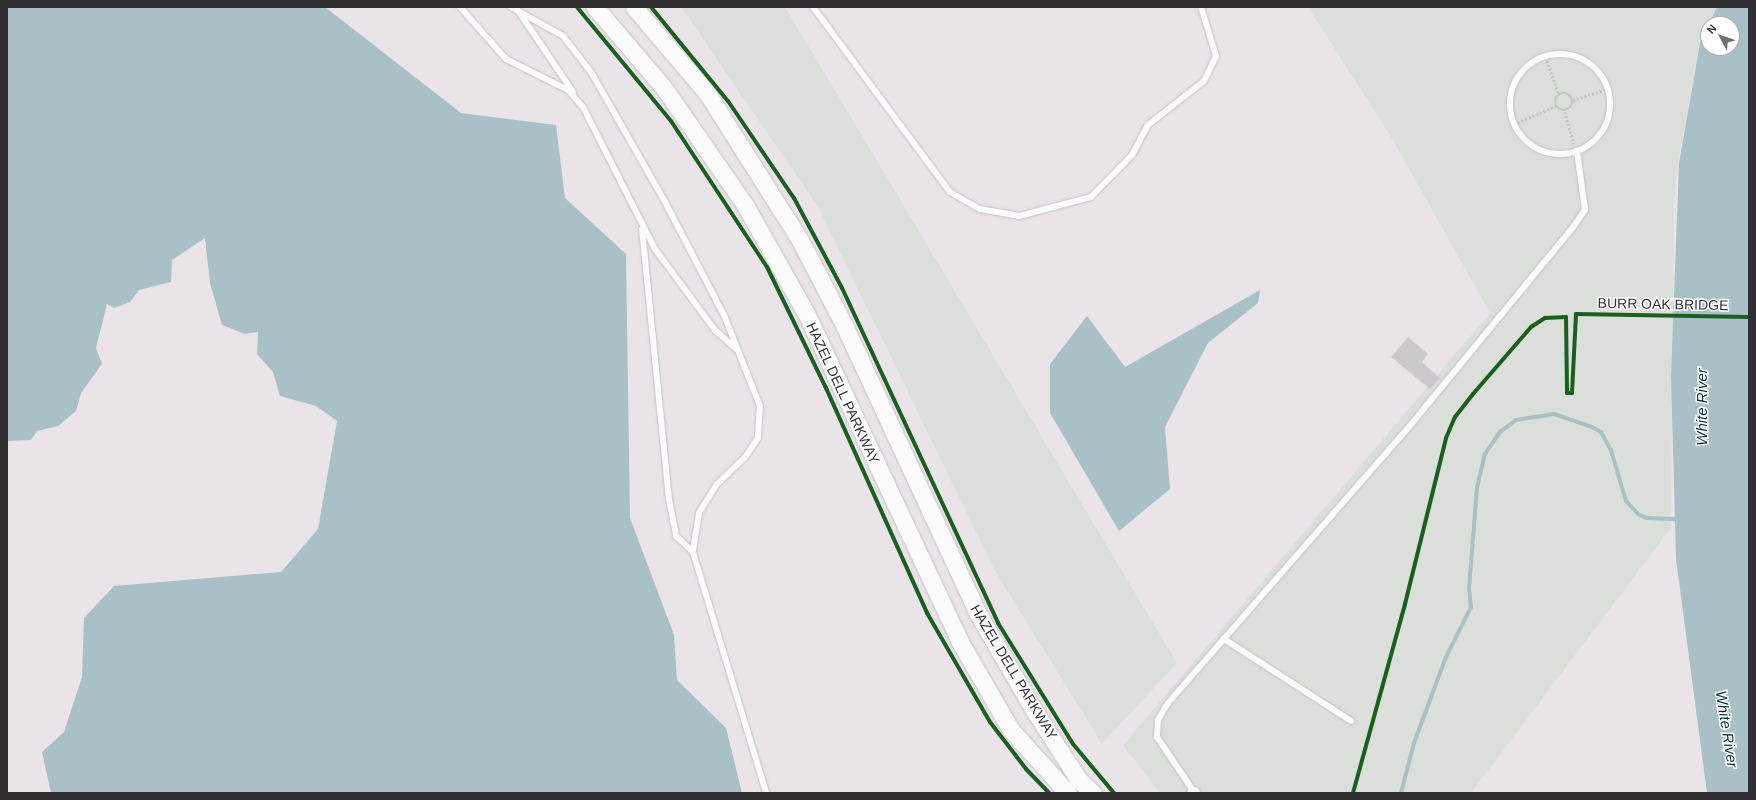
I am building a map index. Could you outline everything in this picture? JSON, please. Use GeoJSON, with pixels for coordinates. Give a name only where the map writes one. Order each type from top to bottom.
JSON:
{"type":"FeatureCollection","features":[{"type":"Feature","properties":{"kind":"main road","name":"HAZEL DELL PARKWAY"},"geometry":{"type":"LineString","coordinates":[[595,7],[664,88],[745,205],[807,315],[960,642],[1011,730],[1068,793]]}},
{"type":"Feature","properties":{"kind":"main road","name":"HAZEL DELL PARKWAY"},"geometry":{"type":"LineString","coordinates":[[634,7],[708,93],[800,240],[844,325],[978,614],[1035,712],[1079,780],[1094,793]]}},
{"type":"Feature","properties":{"kind":"lane"},"geometry":{"type":"LineString","coordinates":[[460,7],[506,59],[568,90],[583,107]]}},
{"type":"Feature","properties":{"kind":"lane"},"geometry":{"type":"LineString","coordinates":[[813,7],[950,192],[980,209],[1019,216],[1092,197],[1132,155],[1148,124],[1204,81],[1216,56],[1201,7]]}},
{"type":"Feature","properties":{"kind":"lane"},"geometry":{"type":"LineString","coordinates":[[514,8],[583,107],[655,249],[715,330],[738,350]]}},
{"type":"Feature","properties":{"kind":"lane"},"geometry":{"type":"LineString","coordinates":[[514,8],[563,36],[591,72],[667,205],[724,315],[760,406],[758,438],[746,457],[717,484],[699,514],[693,552],[766,793]]}},
{"type":"Feature","properties":{"kind":"lane"},"geometry":{"type":"LineString","coordinates":[[1567,55],[1588,63],[1603,79],[1607,89],[1607,121],[1596,140],[1576,152],[1561,154],[1540,150],[1522,137],[1514,124],[1511,111],[1515,84],[1528,67],[1546,57],[1567,55]]}},
{"type":"Feature","properties":{"kind":"lane"},"geometry":{"type":"LineString","coordinates":[[1194,793],[1157,737],[1158,720],[1177,692],[1413,422],[1577,223],[1585,210],[1576,152]]}},
{"type":"Feature","properties":{"kind":"lane"},"geometry":{"type":"LineString","coordinates":[[642,225],[669,499],[676,536],[693,552]]}},
{"type":"Feature","properties":{"kind":"lane"},"geometry":{"type":"LineString","coordinates":[[1224,638],[1351,721]]}},
{"type":"Feature","properties":{"kind":"path"},"geometry":{"type":"LineString","coordinates":[[1546,57],[1559,95],[1556,106]]}},
{"type":"Feature","properties":{"kind":"path"},"geometry":{"type":"LineString","coordinates":[[1573,100],[1607,89]]}},
{"type":"Feature","properties":{"kind":"path"},"geometry":{"type":"LineString","coordinates":[[1559,95],[1567,93],[1573,100],[1572,108],[1565,112]]}},
{"type":"Feature","properties":{"kind":"path"},"geometry":{"type":"LineString","coordinates":[[1514,124],[1556,106]]}},
{"type":"Feature","properties":{"kind":"path"},"geometry":{"type":"LineString","coordinates":[[1556,106],[1565,112],[1576,152]]}},
{"type":"Feature","properties":{"kind":"shaded area"},"geometry":{"type":"Polygon","coordinates":[[[681,7],[785,7],[1177,663],[1102,744],[995,571],[818,207],[681,7]]]}},
{"type":"Feature","properties":{"kind":"shaded area"},"geometry":{"type":"Polygon","coordinates":[[[1308,7],[1717,7],[1713,16],[1700,16],[1700,43],[1678,162],[1674,207],[1671,528],[1471,793],[1160,793],[1123,745],[1490,313],[1391,137],[1308,7]]]}},
{"type":"Feature","properties":{"kind":"water"},"geometry":{"type":"Polygon","coordinates":[[[7,7],[325,7],[461,113],[556,125],[565,198],[626,254],[630,518],[674,635],[677,680],[726,728],[742,793],[51,793],[42,752],[64,732],[82,677],[84,618],[114,586],[281,572],[318,529],[337,421],[316,406],[280,396],[273,372],[257,354],[258,332],[245,334],[222,325],[210,283],[205,238],[172,260],[171,282],[139,290],[130,302],[114,308],[107,304],[96,348],[102,364],[81,393],[76,411],[58,426],[37,431],[31,440],[7,441],[7,7]]]}},
{"type":"Feature","properties":{"kind":"water","name":"White River"},"geometry":{"type":"Polygon","coordinates":[[[1717,7],[1749,7],[1749,793],[1707,793],[1676,559],[1671,375],[1679,163],[1700,43],[1700,56],[1740,56],[1740,16],[1713,16],[1717,7]]]}},
{"type":"Feature","properties":{"kind":"water"},"geometry":{"type":"Polygon","coordinates":[[[1260,290],[1258,303],[1208,343],[1165,427],[1170,489],[1119,531],[1050,413],[1050,364],[1087,316],[1125,367],[1260,290]]]}},
{"type":"Feature","properties":{"kind":"building"},"geometry":{"type":"Polygon","coordinates":[[[1408,337],[1428,354],[1422,362],[1440,378],[1430,389],[1391,357],[1408,337]]]}},
{"type":"Feature","properties":{"kind":"waterway"},"geometry":{"type":"LineString","coordinates":[[1401,793],[1414,743],[1446,657],[1471,607],[1469,589],[1477,488],[1485,454],[1500,432],[1516,420],[1554,414],[1592,427],[1601,432],[1611,450],[1626,501],[1638,514],[1647,518],[1680,519]]}},
{"type":"Feature","properties":{"kind":"cycle path"},"geometry":{"type":"LineString","coordinates":[[577,7],[671,121],[767,267],[826,388],[927,613],[990,722],[1026,769],[1049,793]]}},
{"type":"Feature","properties":{"kind":"cycle path"},"geometry":{"type":"LineString","coordinates":[[651,7],[728,101],[794,198],[842,288],[998,623],[1073,744],[1114,793]]}},
{"type":"Feature","properties":{"kind":"cycle path","name":"BURR OAK BRIDGE"},"geometry":{"type":"LineString","coordinates":[[1353,793],[1405,604],[1446,438],[1455,417],[1473,394],[1531,327],[1545,318],[1566,317],[1567,393],[1572,393],[1576,314],[1749,317]]}}]}
